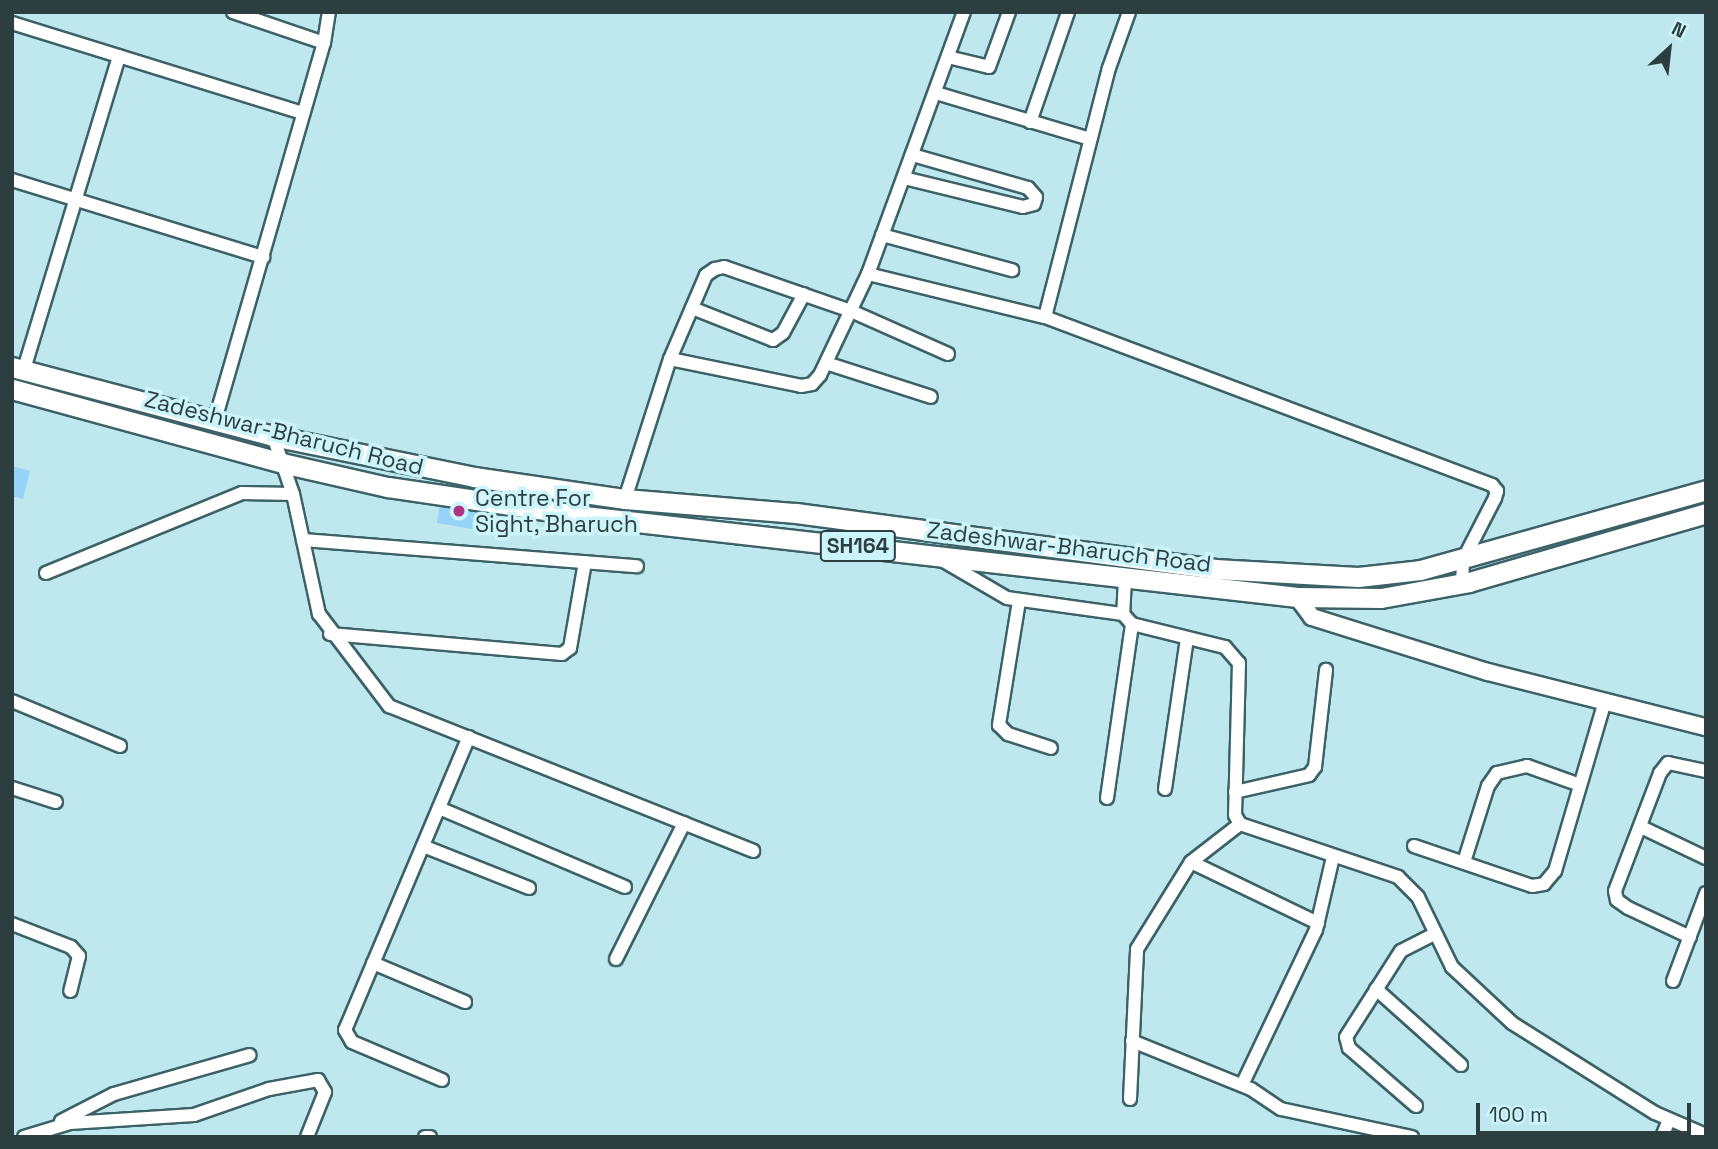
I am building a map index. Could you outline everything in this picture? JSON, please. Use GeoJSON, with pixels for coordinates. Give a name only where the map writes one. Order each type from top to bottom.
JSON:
{"type":"FeatureCollection","features":[{"type":"Feature","properties":{"kind":"main road","name":"Zadeshwar-Bharuch Road"},"geometry":{"type":"LineString","coordinates":[[18,368],[273,436],[474,477],[625,499],[796,513],[1215,569],[1358,577],[1463,560],[1706,490]]}},
{"type":"Feature","properties":{"kind":"main road","name":"Zadeshwar-Bharuch Road"},"geometry":{"type":"LineString","coordinates":[[12,389],[282,463],[388,487],[504,506],[1297,597],[1381,598],[1462,583],[1706,513]]}},
{"type":"Feature","properties":{"kind":"street"},"geometry":{"type":"LineString","coordinates":[[233,12],[324,43]]}},
{"type":"Feature","properties":{"kind":"street"},"geometry":{"type":"LineString","coordinates":[[215,421],[324,43],[329,12]]}},
{"type":"Feature","properties":{"kind":"street"},"geometry":{"type":"LineString","coordinates":[[670,359],[802,386],[812,384],[826,363],[868,274],[964,12]]}},
{"type":"Feature","properties":{"kind":"street"},"geometry":{"type":"LineString","coordinates":[[948,57],[989,67],[1009,12]]}},
{"type":"Feature","properties":{"kind":"street"},"geometry":{"type":"LineString","coordinates":[[1030,122],[1068,12]]}},
{"type":"Feature","properties":{"kind":"street"},"geometry":{"type":"LineString","coordinates":[[1045,317],[1090,139],[1129,12]]}},
{"type":"Feature","properties":{"kind":"street"},"geometry":{"type":"LineString","coordinates":[[12,23],[303,113]]}},
{"type":"Feature","properties":{"kind":"street"},"geometry":{"type":"LineString","coordinates":[[18,368],[119,56]]}},
{"type":"Feature","properties":{"kind":"street"},"geometry":{"type":"LineString","coordinates":[[936,93],[1090,139]]}},
{"type":"Feature","properties":{"kind":"street"},"geometry":{"type":"LineString","coordinates":[[904,178],[1023,207],[1034,204],[1036,197],[1028,188],[912,155]]}},
{"type":"Feature","properties":{"kind":"street"},"geometry":{"type":"LineString","coordinates":[[12,180],[262,257]]}},
{"type":"Feature","properties":{"kind":"street"},"geometry":{"type":"LineString","coordinates":[[882,235],[1012,270]]}},
{"type":"Feature","properties":{"kind":"street"},"geometry":{"type":"LineString","coordinates":[[625,499],[670,359],[706,275],[724,267],[851,310],[948,354]]}},
{"type":"Feature","properties":{"kind":"street"},"geometry":{"type":"LineString","coordinates":[[868,274],[1045,317],[1492,485],[1497,491],[1495,498],[1463,560],[1462,583]]}},
{"type":"Feature","properties":{"kind":"street"},"geometry":{"type":"LineString","coordinates":[[692,308],[773,340],[783,333],[804,294]]}},
{"type":"Feature","properties":{"kind":"street"},"geometry":{"type":"LineString","coordinates":[[826,363],[931,397]]}},
{"type":"Feature","properties":{"kind":"street"},"geometry":{"type":"LineString","coordinates":[[273,436],[293,494],[318,614],[330,634],[389,706],[753,851]]}},
{"type":"Feature","properties":{"kind":"street"},"geometry":{"type":"LineString","coordinates":[[46,573],[242,492],[293,494]]}},
{"type":"Feature","properties":{"kind":"street"},"geometry":{"type":"LineString","coordinates":[[303,540],[637,566]]}},
{"type":"Feature","properties":{"kind":"street"},"geometry":{"type":"LineString","coordinates":[[936,556],[981,584],[1019,601],[1127,619],[1187,639],[1225,647],[1239,663],[1235,814],[1240,824],[1408,884],[1452,967],[1512,1023],[1669,1121],[1701,1135]]}},
{"type":"Feature","properties":{"kind":"street"},"geometry":{"type":"LineString","coordinates":[[330,634],[562,654],[570,648],[585,562]]}},
{"type":"Feature","properties":{"kind":"street"},"geometry":{"type":"LineString","coordinates":[[1107,798],[1127,619],[1125,579]]}},
{"type":"Feature","properties":{"kind":"street"},"geometry":{"type":"LineString","coordinates":[[1297,597],[1312,617],[1604,705],[1706,727]]}},
{"type":"Feature","properties":{"kind":"street"},"geometry":{"type":"LineString","coordinates":[[1019,601],[999,725],[1008,734],[1051,748]]}},
{"type":"Feature","properties":{"kind":"street"},"geometry":{"type":"LineString","coordinates":[[1166,789],[1187,639]]}},
{"type":"Feature","properties":{"kind":"street"},"geometry":{"type":"LineString","coordinates":[[1235,792],[1309,775],[1315,767],[1326,670]]}},
{"type":"Feature","properties":{"kind":"street"},"geometry":{"type":"LineString","coordinates":[[12,701],[120,746]]}},
{"type":"Feature","properties":{"kind":"street"},"geometry":{"type":"LineString","coordinates":[[1414,846],[1532,886],[1544,884],[1555,871],[1604,705]]}},
{"type":"Feature","properties":{"kind":"street"},"geometry":{"type":"LineString","coordinates":[[442,1080],[347,1037],[345,1030],[469,737]]}},
{"type":"Feature","properties":{"kind":"street"},"geometry":{"type":"LineString","coordinates":[[1690,937],[1617,900],[1615,891],[1660,773],[1668,763],[1706,771]]}},
{"type":"Feature","properties":{"kind":"street"},"geometry":{"type":"LineString","coordinates":[[1464,862],[1488,786],[1497,773],[1527,766],[1580,785]]}},
{"type":"Feature","properties":{"kind":"street"},"geometry":{"type":"LineString","coordinates":[[12,788],[56,802]]}},
{"type":"Feature","properties":{"kind":"street"},"geometry":{"type":"LineString","coordinates":[[439,808],[625,887]]}},
{"type":"Feature","properties":{"kind":"street"},"geometry":{"type":"LineString","coordinates":[[616,959],[684,823]]}},
{"type":"Feature","properties":{"kind":"street"},"geometry":{"type":"LineString","coordinates":[[1129,1099],[1137,950],[1191,862],[1240,824]]}},
{"type":"Feature","properties":{"kind":"street"},"geometry":{"type":"LineString","coordinates":[[1641,827],[1706,858]]}},
{"type":"Feature","properties":{"kind":"street"},"geometry":{"type":"LineString","coordinates":[[423,846],[529,888]]}},
{"type":"Feature","properties":{"kind":"street"},"geometry":{"type":"LineString","coordinates":[[1242,1085],[1318,923],[1334,857]]}},
{"type":"Feature","properties":{"kind":"street"},"geometry":{"type":"LineString","coordinates":[[1191,862],[1318,923]]}},
{"type":"Feature","properties":{"kind":"street"},"geometry":{"type":"LineString","coordinates":[[1673,981],[1690,937],[1701,922],[1706,894]]}},
{"type":"Feature","properties":{"kind":"street"},"geometry":{"type":"LineString","coordinates":[[12,924],[71,947],[79,956],[70,991]]}},
{"type":"Feature","properties":{"kind":"street"},"geometry":{"type":"LineString","coordinates":[[1416,1106],[1346,1042],[1401,951],[1435,934]]}},
{"type":"Feature","properties":{"kind":"street"},"geometry":{"type":"LineString","coordinates":[[373,963],[465,1002]]}},
{"type":"Feature","properties":{"kind":"street"},"geometry":{"type":"LineString","coordinates":[[1376,989],[1461,1065]]}},
{"type":"Feature","properties":{"kind":"street"},"geometry":{"type":"LineString","coordinates":[[1132,1041],[1242,1085],[1281,1109],[1412,1137]]}},
{"type":"Feature","properties":{"kind":"street"},"geometry":{"type":"LineString","coordinates":[[39,1132],[114,1094],[250,1055]]}},
{"type":"Feature","properties":{"kind":"street"},"geometry":{"type":"LineString","coordinates":[[24,1137],[70,1123],[194,1115],[269,1089],[318,1080],[325,1091],[307,1137]]}},
{"type":"Feature","properties":{"kind":"street"},"geometry":{"type":"LineString","coordinates":[[1662,1137],[1669,1121]]}},
{"type":"Feature","properties":{"kind":"building"},"geometry":{"type":"Polygon","coordinates":[[[12,466],[30,471],[23,499],[12,496],[12,466]]]}},
{"type":"Feature","properties":{"kind":"building"},"geometry":{"type":"Polygon","coordinates":[[[440,503],[481,509],[478,530],[437,523],[440,503]]]}},
{"type":"Feature","properties":{"kind":"place","name":"Centre For Sight, Bharuch"},"geometry":{"type":"Point","coordinates":[459,511]}}]}
